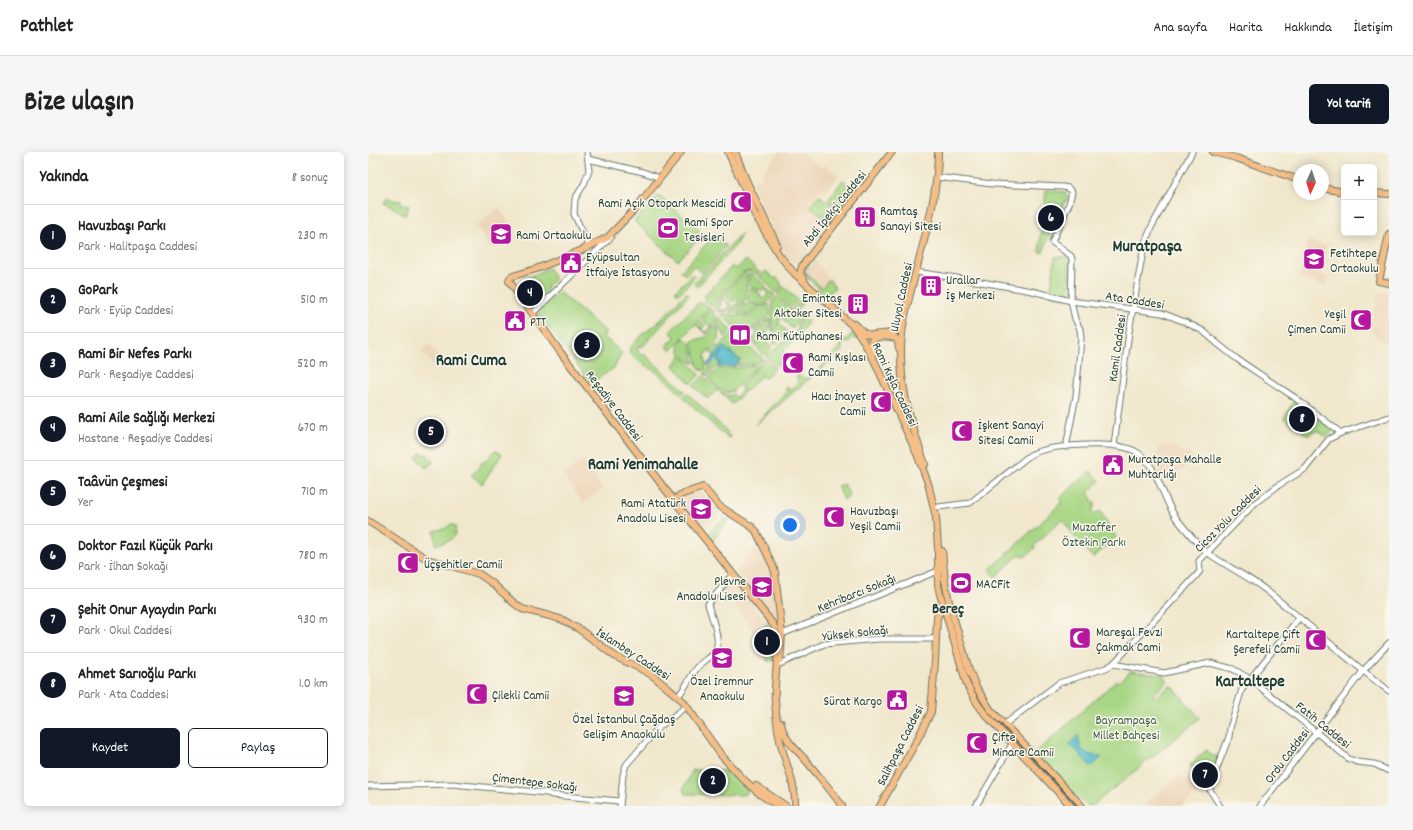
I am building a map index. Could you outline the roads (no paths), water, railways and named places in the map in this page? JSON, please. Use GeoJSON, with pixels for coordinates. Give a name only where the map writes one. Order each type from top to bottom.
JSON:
{"type":"FeatureCollection","features":[{"type":"Feature","properties":{"kind":"main road"},"geometry":{"type":"LineString","coordinates":[[588,246],[619,227],[682,152]]}},
{"type":"Feature","properties":{"kind":"main road","name":"Rami Kışla Caddesi"},"geometry":{"type":"LineString","coordinates":[[728,152],[788,262],[792,266],[797,267],[807,259]]}},
{"type":"Feature","properties":{"kind":"main road","name":"Rami Kışla Caddesi"},"geometry":{"type":"LineString","coordinates":[[735,152],[754,213],[779,255],[794,273],[857,331],[875,362],[923,468],[932,498],[937,529],[938,585],[965,680],[974,698],[985,714],[1071,806]]}},
{"type":"Feature","properties":{"kind":"main road","name":"Abdi İpekçi Caddesi"},"geometry":{"type":"LineString","coordinates":[[807,259],[892,152]]}},
{"type":"Feature","properties":{"kind":"main road","name":"Uluyol Caddesi"},"geometry":{"type":"LineString","coordinates":[[938,152],[936,178],[928,221],[904,318],[902,340],[904,394],[907,408],[933,487],[938,507]]}},
{"type":"Feature","properties":{"kind":"main road"},"geometry":{"type":"LineString","coordinates":[[1213,152],[1236,158]]}},
{"type":"Feature","properties":{"kind":"main road"},"geometry":{"type":"LineString","coordinates":[[1222,152],[1293,178]]}},
{"type":"Feature","properties":{"kind":"main road"},"geometry":{"type":"LineString","coordinates":[[1329,189],[1341,191]]}},
{"type":"Feature","properties":{"kind":"main road"},"geometry":{"type":"LineString","coordinates":[[1377,193],[1389,194]]}},
{"type":"Feature","properties":{"kind":"main road"},"geometry":{"type":"LineString","coordinates":[[1389,234],[1379,281],[1389,283]]}},
{"type":"Feature","properties":{"kind":"main road","name":"Reşadiye Caddesi"},"geometry":{"type":"LineString","coordinates":[[588,246],[510,278],[509,281],[513,284],[674,501],[773,624],[779,635]]}},
{"type":"Feature","properties":{"kind":"main road"},"geometry":{"type":"LineString","coordinates":[[807,259],[801,268],[800,274],[802,278],[819,295]]}},
{"type":"Feature","properties":{"kind":"main road"},"geometry":{"type":"LineString","coordinates":[[839,313],[851,320],[864,333],[871,335],[896,332],[900,328],[904,318]]}},
{"type":"Feature","properties":{"kind":"main road"},"geometry":{"type":"LineString","coordinates":[[875,362],[871,342],[874,339],[883,337],[892,337],[897,339],[902,360]]}},
{"type":"Feature","properties":{"kind":"main road"},"geometry":{"type":"LineString","coordinates":[[889,393],[897,400],[902,398],[904,394]]}},
{"type":"Feature","properties":{"kind":"main road"},"geometry":{"type":"LineString","coordinates":[[900,418],[900,407],[907,408]]}},
{"type":"Feature","properties":{"kind":"main road","name":"Reşadiye Caddesi"},"geometry":{"type":"LineString","coordinates":[[644,459],[672,492],[680,495]]}},
{"type":"Feature","properties":{"kind":"main road"},"geometry":{"type":"LineString","coordinates":[[674,501],[680,495],[703,487],[719,506],[756,531],[775,570],[780,622],[775,705],[782,750],[793,788],[794,805]]}},
{"type":"Feature","properties":{"kind":"main road"},"geometry":{"type":"LineString","coordinates":[[938,507],[945,581],[950,604],[970,673],[976,687],[987,705],[1082,806]]}},
{"type":"Feature","properties":{"kind":"main road","name":"İslambey Caddesi"},"geometry":{"type":"LineString","coordinates":[[368,521],[427,559],[473,571],[486,578],[522,610],[556,618],[579,629],[616,657],[652,675],[678,696],[720,752],[761,792]]}},
{"type":"Feature","properties":{"kind":"main road"},"geometry":{"type":"LineString","coordinates":[[944,608],[950,604]]}},
{"type":"Feature","properties":{"kind":"main road","name":"Salihpaşa Caddesi"},"geometry":{"type":"LineString","coordinates":[[880,806],[931,712],[937,622],[939,614],[944,608]]}},
{"type":"Feature","properties":{"kind":"main road"},"geometry":{"type":"LineString","coordinates":[[937,622],[941,618],[947,618]]}},
{"type":"Feature","properties":{"kind":"main road"},"geometry":{"type":"LineString","coordinates":[[773,624],[780,622]]}},
{"type":"Feature","properties":{"kind":"main road"},"geometry":{"type":"LineString","coordinates":[[779,635],[779,699],[782,727],[786,738],[842,806]]}},
{"type":"Feature","properties":{"kind":"main road"},"geometry":{"type":"LineString","coordinates":[[974,698],[982,706],[987,705]]}},
{"type":"Feature","properties":{"kind":"main road"},"geometry":{"type":"LineString","coordinates":[[808,763],[819,772],[840,797],[845,806]]}},
{"type":"Feature","properties":{"kind":"main road"},"geometry":{"type":"LineString","coordinates":[[761,792],[778,806]]}},
{"type":"Feature","properties":{"kind":"main road"},"geometry":{"type":"LineString","coordinates":[[761,792],[786,806]]}},
{"type":"Feature","properties":{"kind":"street"},"geometry":{"type":"LineString","coordinates":[[587,152],[589,171],[587,178],[575,199],[575,216],[588,246]]}},
{"type":"Feature","properties":{"kind":"street","name":"Kamil Caddesi"},"geometry":{"type":"LineString","coordinates":[[1114,446],[1133,309],[1144,245],[1152,226],[1192,152]]}},
{"type":"Feature","properties":{"kind":"street"},"geometry":{"type":"LineString","coordinates":[[588,159],[643,172],[660,178]]}},
{"type":"Feature","properties":{"kind":"street"},"geometry":{"type":"LineString","coordinates":[[936,178],[992,184],[1063,187],[1068,188],[1072,192],[1070,204],[1052,242],[1071,256],[1072,259],[1071,301],[1080,329],[1081,338],[1076,396],[1066,447]]}},
{"type":"Feature","properties":{"kind":"street"},"geometry":{"type":"LineString","coordinates":[[533,312],[609,239],[619,227]]}},
{"type":"Feature","properties":{"kind":"street","name":"Ata Caddesi"},"geometry":{"type":"LineString","coordinates":[[916,272],[974,281],[1071,301],[1167,314],[1203,331],[1222,348],[1294,397],[1341,432]]}},
{"type":"Feature","properties":{"kind":"street","name":"Cicoz Yolu Caddesi"},"geometry":{"type":"LineString","coordinates":[[1005,724],[1059,683],[1106,668],[1113,664],[1196,576],[1200,571],[1199,561],[1207,552],[1263,496],[1305,469],[1329,439],[1341,432],[1389,417]]}},
{"type":"Feature","properties":{"kind":"street"},"geometry":{"type":"LineString","coordinates":[[938,507],[970,503],[1033,453],[1066,447],[1093,445],[1114,446],[1135,451],[1148,463],[1170,509],[1207,552],[1255,582],[1389,691]]}},
{"type":"Feature","properties":{"kind":"street","name":"Kehribarcı Sokağı"},"geometry":{"type":"LineString","coordinates":[[779,635],[938,572]]}},
{"type":"Feature","properties":{"kind":"street"},"geometry":{"type":"LineString","coordinates":[[678,696],[698,667],[711,656],[716,649],[717,644],[715,630],[708,604],[733,574]]}},
{"type":"Feature","properties":{"kind":"street"},"geometry":{"type":"LineString","coordinates":[[1220,806],[1210,790],[1210,786],[1229,737],[1230,728],[1242,689],[1298,618]]}},
{"type":"Feature","properties":{"kind":"street","name":"Yüksek Sokağı"},"geometry":{"type":"LineString","coordinates":[[780,664],[824,644],[878,639],[936,638]]}},
{"type":"Feature","properties":{"kind":"street","name":"Ordu Caddesi"},"geometry":{"type":"LineString","coordinates":[[1260,806],[1363,671],[1389,643]]}},
{"type":"Feature","properties":{"kind":"street","name":"Fatih Caddesi"},"geometry":{"type":"LineString","coordinates":[[1113,664],[1164,673],[1210,663],[1233,669],[1250,679],[1348,759],[1357,762],[1374,764],[1389,771]]}},
{"type":"Feature","properties":{"kind":"street"},"geometry":{"type":"LineString","coordinates":[[620,803],[623,775],[626,765],[659,727],[687,706]]}},
{"type":"Feature","properties":{"kind":"street"},"geometry":{"type":"LineString","coordinates":[[976,806],[1012,744]]}},
{"type":"Feature","properties":{"kind":"street","name":"Çimentepe Sokağı"},"geometry":{"type":"LineString","coordinates":[[368,786],[448,784],[504,788],[620,803]]}},
{"type":"Feature","properties":{"kind":"water"},"geometry":{"type":"Polygon","coordinates":[[[724,347],[740,360],[735,366],[719,367],[719,363],[722,363],[717,359],[723,351],[709,366],[707,365],[718,351],[724,347]]]}},
{"type":"Feature","properties":{"kind":"water"},"geometry":{"type":"Polygon","coordinates":[[[1078,735],[1080,746],[1084,752],[1102,757],[1091,767],[1069,744],[1078,735]]]}},
{"type":"Feature","properties":{"kind":"tram line"},"geometry":{"type":"LineString","coordinates":[[999,722],[1078,806]]}},
{"type":"Feature","properties":{"kind":"place","name":"Rami Açık Otopark Mescidi"},"geometry":{"type":"Point","coordinates":[741,202]}},
{"type":"Feature","properties":{"kind":"place","name":"Ramtaş Sanayi Sitesi"},"geometry":{"type":"Point","coordinates":[865,217]}},
{"type":"Feature","properties":{"kind":"place","name":"Doktor Fazıl Küçük Parkı"},"geometry":{"type":"Point","coordinates":[1051,218]}},
{"type":"Feature","properties":{"kind":"place","name":"Rami Spor Tesisleri"},"geometry":{"type":"Point","coordinates":[668,228]}},
{"type":"Feature","properties":{"kind":"place","name":"Rami Ortaokulu"},"geometry":{"type":"Point","coordinates":[501,234]}},
{"type":"Feature","properties":{"kind":"place","name":"Fetihtepe Ortaokulu"},"geometry":{"type":"Point","coordinates":[1314,259]}},
{"type":"Feature","properties":{"kind":"place","name":"Eyüpsultan İtfaiye İstasyonu"},"geometry":{"type":"Point","coordinates":[571,263]}},
{"type":"Feature","properties":{"kind":"place","name":"Urallar İş Merkezi"},"geometry":{"type":"Point","coordinates":[931,286]}},
{"type":"Feature","properties":{"kind":"place","name":"Rami Aile Sağlığı Merkezi"},"geometry":{"type":"Point","coordinates":[530,293]}},
{"type":"Feature","properties":{"kind":"place","name":"Emintaş Aktoker Sitesi"},"geometry":{"type":"Point","coordinates":[858,304]}},
{"type":"Feature","properties":{"kind":"place","name":"Yeşil Çimen Camii"},"geometry":{"type":"Point","coordinates":[1361,320]}},
{"type":"Feature","properties":{"kind":"place","name":"PTT"},"geometry":{"type":"Point","coordinates":[515,321]}},
{"type":"Feature","properties":{"kind":"place","name":"Rami Kütüphanesi"},"geometry":{"type":"Point","coordinates":[740,335]}},
{"type":"Feature","properties":{"kind":"place","name":"Rami Bir Nefes Parkı"},"geometry":{"type":"Point","coordinates":[587,345]}},
{"type":"Feature","properties":{"kind":"place","name":"Rami Kışlası Camii"},"geometry":{"type":"Point","coordinates":[793,363]}},
{"type":"Feature","properties":{"kind":"place","name":"Hacı İnayet Camii"},"geometry":{"type":"Point","coordinates":[881,402]}},
{"type":"Feature","properties":{"kind":"place","name":"Ahmet Sarıoğlu Parkı"},"geometry":{"type":"Point","coordinates":[1302,419]}},
{"type":"Feature","properties":{"kind":"place","name":"İşkent Sanayi Sitesi Camii"},"geometry":{"type":"Point","coordinates":[962,431]}},
{"type":"Feature","properties":{"kind":"place","name":"Taâvün Çeşmesi"},"geometry":{"type":"Point","coordinates":[431,432]}},
{"type":"Feature","properties":{"kind":"place","name":"Muratpaşa Mahalle Muhtarlığı"},"geometry":{"type":"Point","coordinates":[1113,465]}},
{"type":"Feature","properties":{"kind":"place","name":"Rami Atatürk Anadolu Lisesi"},"geometry":{"type":"Point","coordinates":[701,509]}},
{"type":"Feature","properties":{"kind":"place","name":"Havuzbaşı Yeşil Camii"},"geometry":{"type":"Point","coordinates":[834,517]}},
{"type":"Feature","properties":{"kind":"place","name":"Üçşehitler Camii"},"geometry":{"type":"Point","coordinates":[408,563]}},
{"type":"Feature","properties":{"kind":"place","name":"MACFit"},"geometry":{"type":"Point","coordinates":[961,583]}},
{"type":"Feature","properties":{"kind":"place","name":"Plevne Anadolu Lisesi"},"geometry":{"type":"Point","coordinates":[762,587]}},
{"type":"Feature","properties":{"kind":"place","name":"Mareşal Fevzi Çakmak Cami"},"geometry":{"type":"Point","coordinates":[1080,638]}},
{"type":"Feature","properties":{"kind":"place","name":"Kartaltepe Çift Şerefeli Camii"},"geometry":{"type":"Point","coordinates":[1316,640]}},
{"type":"Feature","properties":{"kind":"place","name":"Havuzbaşı Parkı"},"geometry":{"type":"Point","coordinates":[767,642]}},
{"type":"Feature","properties":{"kind":"place","name":"Özel İremnur Anaokulu"},"geometry":{"type":"Point","coordinates":[722,658]}},
{"type":"Feature","properties":{"kind":"place","name":"Çilekli Camii"},"geometry":{"type":"Point","coordinates":[477,694]}},
{"type":"Feature","properties":{"kind":"place","name":"Özel İstanbul Çağdaş Gelişim Anaokulu"},"geometry":{"type":"Point","coordinates":[624,696]}},
{"type":"Feature","properties":{"kind":"place","name":"Sürat Kargo"},"geometry":{"type":"Point","coordinates":[897,700]}},
{"type":"Feature","properties":{"kind":"place","name":"Çifte Minare Camii"},"geometry":{"type":"Point","coordinates":[977,743]}},
{"type":"Feature","properties":{"kind":"place","name":"Şehit Onur Ayaydın Parkı"},"geometry":{"type":"Point","coordinates":[1205,775]}},
{"type":"Feature","properties":{"kind":"place","name":"GoPark"},"geometry":{"type":"Point","coordinates":[713,781]}},
{"type":"Feature","properties":{"kind":"district","name":"Muratpaşa"},"geometry":{"type":"Point","coordinates":[1147,245]}},
{"type":"Feature","properties":{"kind":"district","name":"Rami Cuma"},"geometry":{"type":"Point","coordinates":[471,359]}},
{"type":"Feature","properties":{"kind":"district","name":"Rami Yenimahalle"},"geometry":{"type":"Point","coordinates":[643,463]}},
{"type":"Feature","properties":{"kind":"district","name":"Bereç"},"geometry":{"type":"Point","coordinates":[948,608]}},
{"type":"Feature","properties":{"kind":"district","name":"Kartaltepe"},"geometry":{"type":"Point","coordinates":[1250,680]}},
{"type":"Feature","properties":{"kind":"park label","name":"Muzaffer Öztekin Parkı"},"geometry":{"type":"Point","coordinates":[1094,534]}},
{"type":"Feature","properties":{"kind":"park label","name":"Bayrampaşa Millet Bahçesi"},"geometry":{"type":"Point","coordinates":[1126,726]}}]}
